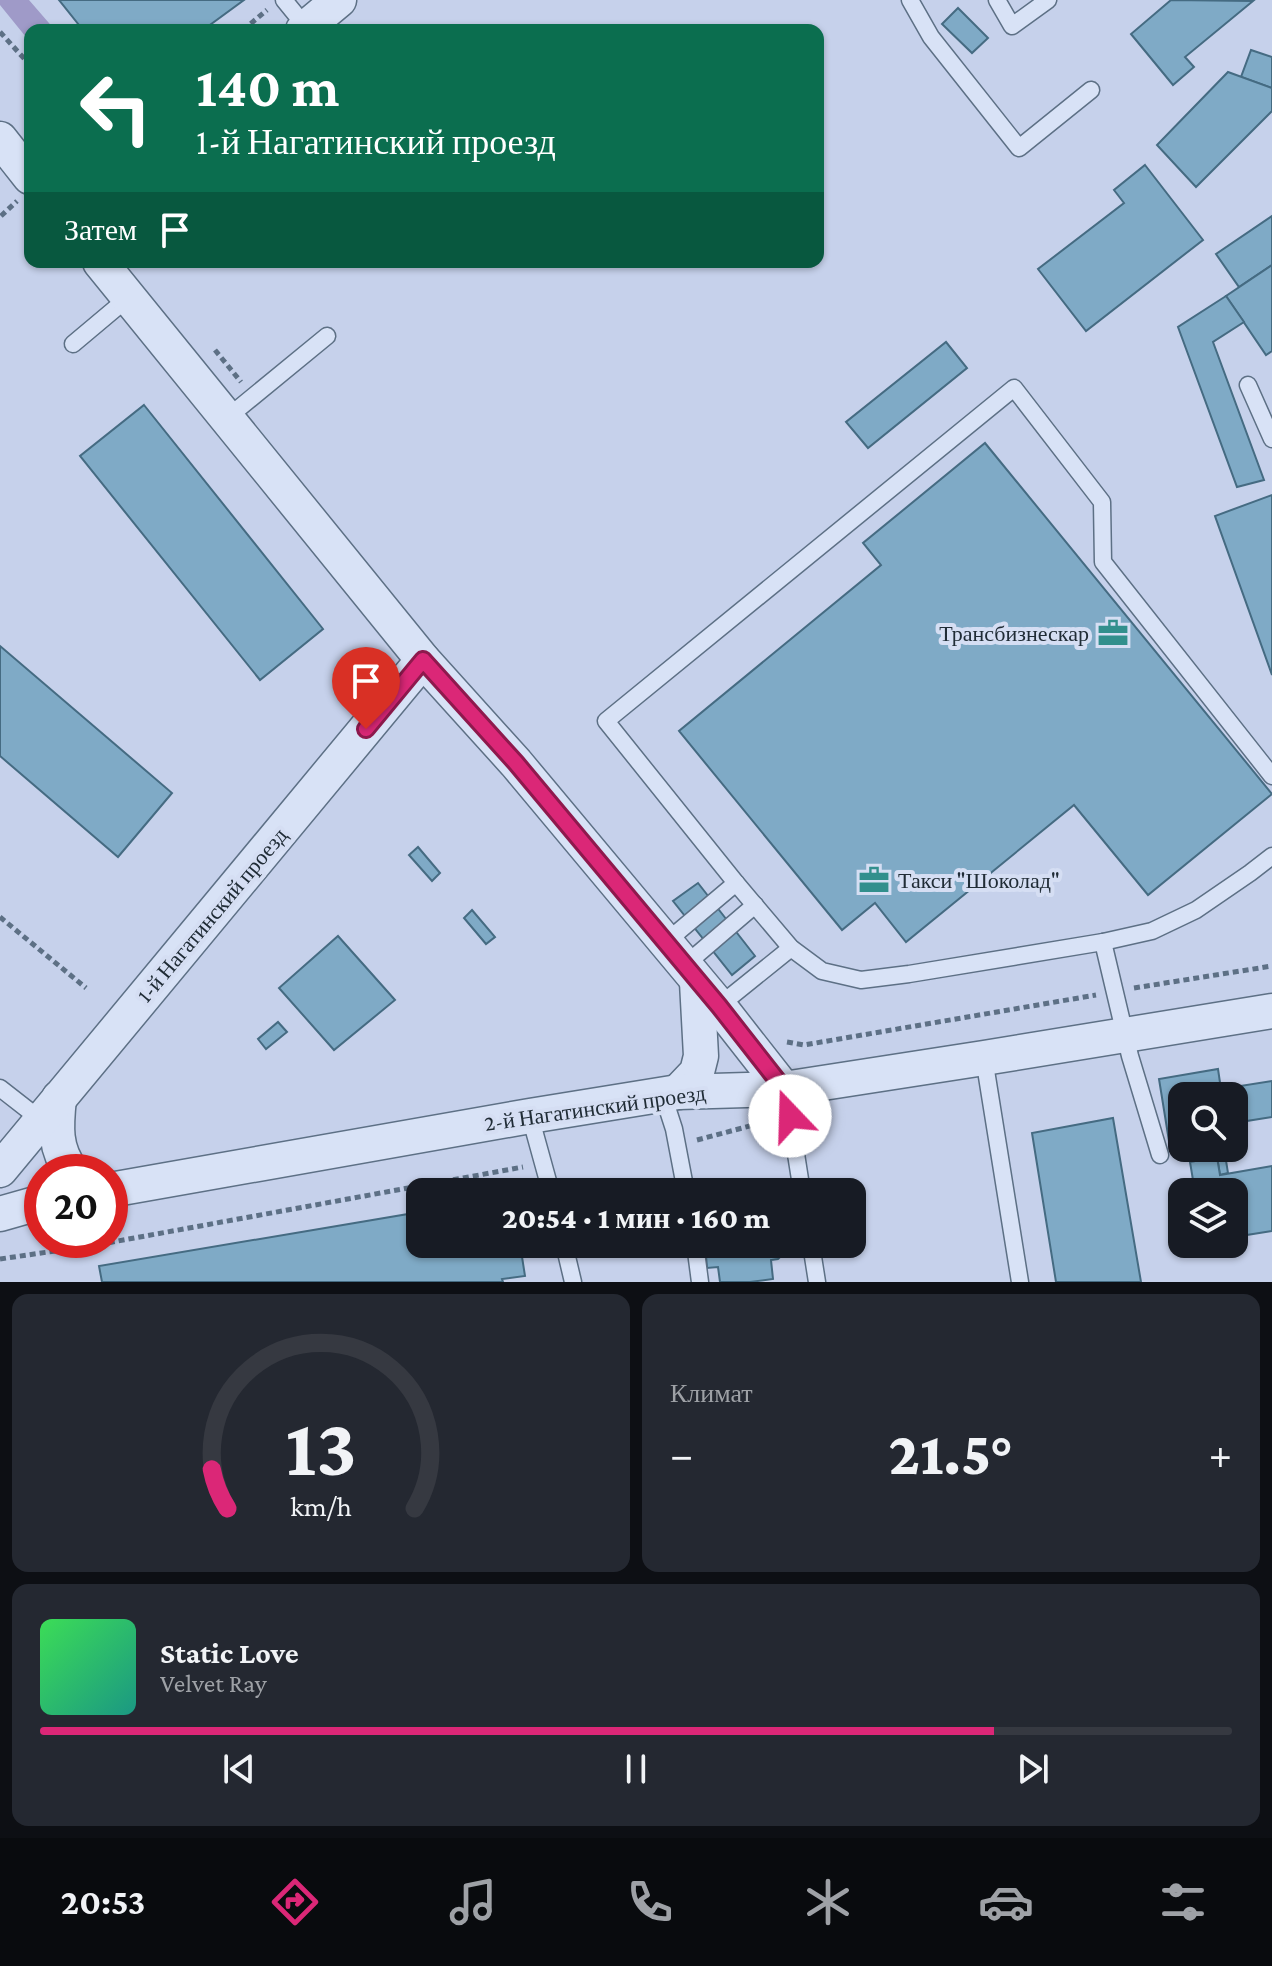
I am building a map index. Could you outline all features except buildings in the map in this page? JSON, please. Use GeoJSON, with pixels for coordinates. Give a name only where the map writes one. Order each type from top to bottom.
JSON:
{"type":"FeatureCollection","features":[{"type":"Feature","properties":{"kind":"street"},"geometry":{"type":"LineString","coordinates":[[310,24],[339,0]]}},
{"type":"Feature","properties":{"kind":"street"},"geometry":{"type":"LineString","coordinates":[[0,139],[24,169]]}},
{"type":"Feature","properties":{"kind":"street"},"geometry":{"type":"LineString","coordinates":[[105,268],[423,660],[516,763],[692,975],[787,1102]]}},
{"type":"Feature","properties":{"kind":"street","name":"1-й Нагатинский проезд"},"geometry":{"type":"LineString","coordinates":[[0,1170],[423,660]]}},
{"type":"Feature","properties":{"kind":"street"},"geometry":{"type":"LineString","coordinates":[[671,1093],[697,1072],[701,1056],[692,975]]}},
{"type":"Feature","properties":{"kind":"street","name":"2-й Нагатинский проезд"},"geometry":{"type":"LineString","coordinates":[[128,1187],[671,1093],[787,1102],[984,1058],[1272,1011]]}},
{"type":"Feature","properties":{"kind":"street"},"geometry":{"type":"LineString","coordinates":[[50,1109],[61,1154]]}},
{"type":"Feature","properties":{"kind":"street"},"geometry":{"type":"LineString","coordinates":[[0,1214],[24,1207]]}},
{"type":"Feature","properties":{"kind":"lane"},"geometry":{"type":"LineString","coordinates":[[284,0],[301,24]]}},
{"type":"Feature","properties":{"kind":"lane"},"geometry":{"type":"LineString","coordinates":[[910,0],[931,37],[1019,148],[1091,90]]}},
{"type":"Feature","properties":{"kind":"lane"},"geometry":{"type":"LineString","coordinates":[[997,0],[1012,26],[1048,0]]}},
{"type":"Feature","properties":{"kind":"lane"},"geometry":{"type":"LineString","coordinates":[[73,344],[129,297]]}},
{"type":"Feature","properties":{"kind":"lane"},"geometry":{"type":"LineString","coordinates":[[227,418],[327,336]]}},
{"type":"Feature","properties":{"kind":"lane"},"geometry":{"type":"LineString","coordinates":[[1248,385],[1272,439]]}},
{"type":"Feature","properties":{"kind":"lane"},"geometry":{"type":"LineString","coordinates":[[1272,776],[1103,562],[1102,502],[1014,388],[606,721],[791,948],[822,971],[861,980],[1103,942],[1152,931],[1196,910],[1272,856]]}},
{"type":"Feature","properties":{"kind":"lane"},"geometry":{"type":"LineString","coordinates":[[692,975],[679,931],[736,883]]}},
{"type":"Feature","properties":{"kind":"lane"},"geometry":{"type":"LineString","coordinates":[[692,975],[755,905]]}},
{"type":"Feature","properties":{"kind":"lane"},"geometry":{"type":"LineString","coordinates":[[1103,942],[1125,1035],[1160,1155]]}},
{"type":"Feature","properties":{"kind":"lane"},"geometry":{"type":"LineString","coordinates":[[692,975],[791,948]]}},
{"type":"Feature","properties":{"kind":"lane"},"geometry":{"type":"LineString","coordinates":[[984,1058],[1020,1282]]}},
{"type":"Feature","properties":{"kind":"lane"},"geometry":{"type":"LineString","coordinates":[[0,1088],[50,1109]]}},
{"type":"Feature","properties":{"kind":"lane"},"geometry":{"type":"LineString","coordinates":[[671,1093],[683,1178]]}},
{"type":"Feature","properties":{"kind":"lane"},"geometry":{"type":"LineString","coordinates":[[787,1102],[800,1178]]}},
{"type":"Feature","properties":{"kind":"lane"},"geometry":{"type":"LineString","coordinates":[[530,1116],[548,1178]]}},
{"type":"Feature","properties":{"kind":"lane"},"geometry":{"type":"LineString","coordinates":[[567,1258],[573,1282]]}},
{"type":"Feature","properties":{"kind":"lane"},"geometry":{"type":"LineString","coordinates":[[697,1258],[700,1282]]}},
{"type":"Feature","properties":{"kind":"lane"},"geometry":{"type":"LineString","coordinates":[[813,1258],[817,1282]]}},
{"type":"Feature","properties":{"kind":"path"},"geometry":{"type":"LineString","coordinates":[[250,24],[267,10]]}},
{"type":"Feature","properties":{"kind":"path"},"geometry":{"type":"LineString","coordinates":[[0,32],[24,58]]}},
{"type":"Feature","properties":{"kind":"path"},"geometry":{"type":"LineString","coordinates":[[0,917],[86,988]]}},
{"type":"Feature","properties":{"kind":"path"},"geometry":{"type":"LineString","coordinates":[[676,1145],[787,1102]]}},
{"type":"Feature","properties":{"kind":"path"},"geometry":{"type":"LineString","coordinates":[[0,1259],[96,1245],[544,1163]]}},
{"type":"Feature","properties":{"kind":"shaded area"},"geometry":{"type":"Polygon","coordinates":[[[0,0],[29,0],[50,24],[24,24],[24,35],[0,5],[0,0]]]}},
{"type":"Feature","properties":{"kind":"place","name":"Трансбизнескар"},"geometry":{"type":"Point","coordinates":[1113,633]}},
{"type":"Feature","properties":{"kind":"place","name":"Такси \"Шоколад\""},"geometry":{"type":"Point","coordinates":[874,880]}},
{"type":"Feature","properties":{"kind":"route"},"geometry":{"type":"LineString","coordinates":[[366,729],[423,660],[516,763],[719,1006],[784,1089],[790,1116]]}}]}
